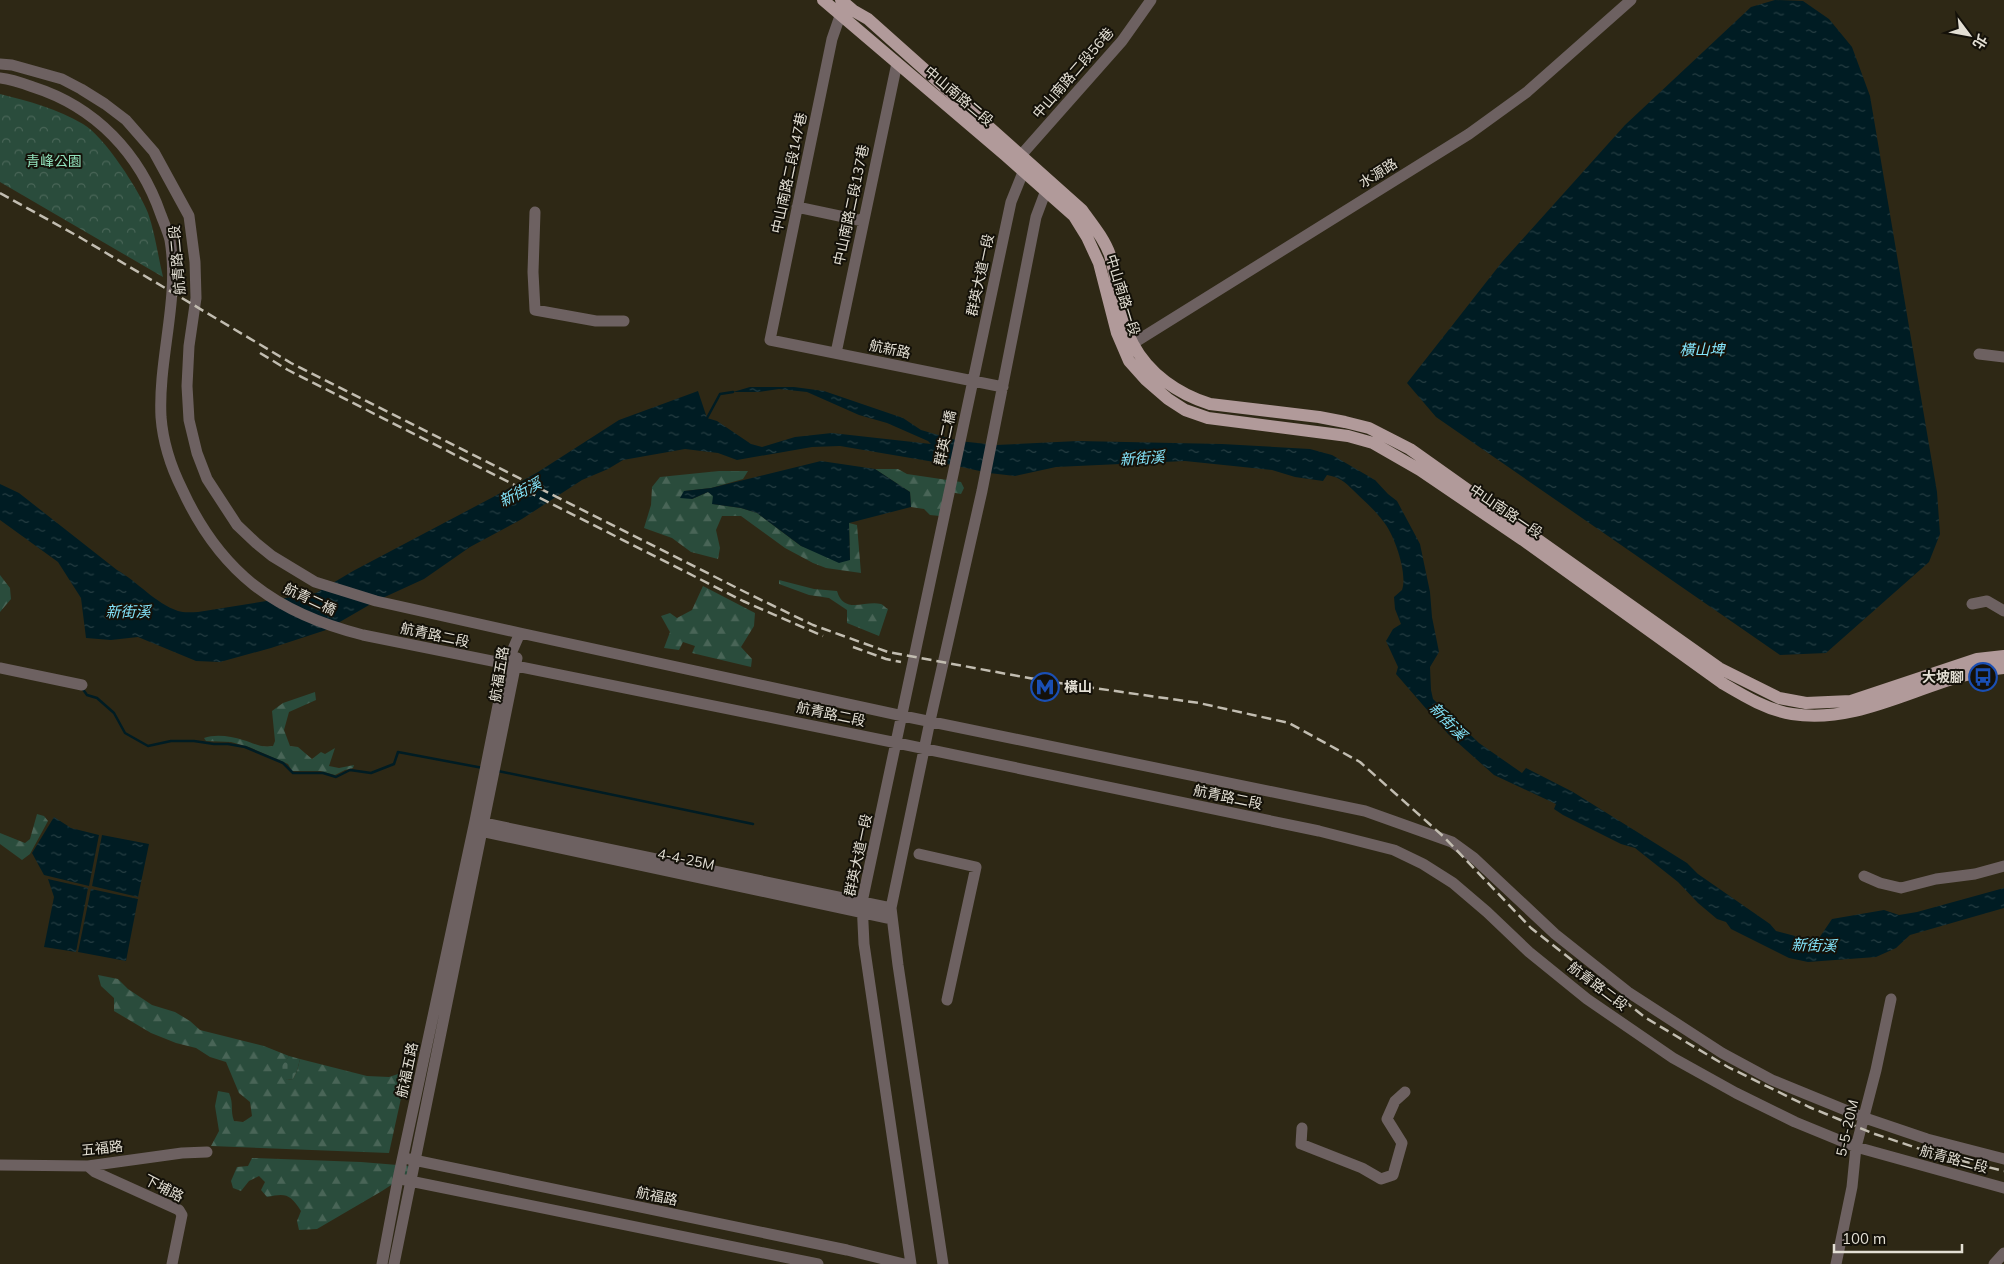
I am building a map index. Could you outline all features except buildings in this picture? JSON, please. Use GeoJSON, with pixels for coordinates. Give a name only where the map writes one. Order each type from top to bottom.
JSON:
{"type":"FeatureCollection","features":[{"type":"Feature","properties":{"kind":"main road","name":"中山南路二段"},"geometry":{"type":"LineString","coordinates":[[823,0],[897,63],[1022,163]]}},
{"type":"Feature","properties":{"kind":"main road","name":"中山南路二段"},"geometry":{"type":"LineString","coordinates":[[841,0],[854,12],[868,19],[1078,213]]}},
{"type":"Feature","properties":{"kind":"main road","name":"中山南路一段"},"geometry":{"type":"LineString","coordinates":[[1078,213],[1099,263],[1117,333],[1163,381],[1193,399],[1210,404],[1345,422],[1369,428],[1392,439],[1410,449],[1719,668],[1779,698],[1806,703],[1851,701],[1962,664],[2004,656]]}},
{"type":"Feature","properties":{"kind":"main road","name":"中山南路一段"},"geometry":{"type":"LineString","coordinates":[[1127,345],[1129,361],[1146,380],[1168,399],[1185,410],[1208,418],[1348,436],[1373,443],[1420,470],[1523,540],[1722,683],[1746,697],[1769,707],[1792,714],[1848,713],[1952,679],[2004,668]]}},
{"type":"Feature","properties":{"kind":"street","name":"中山南路二段56巷"},"geometry":{"type":"LineString","coordinates":[[1022,163],[1122,41],[1151,0]]}},
{"type":"Feature","properties":{"kind":"street","name":"水源路"},"geometry":{"type":"LineString","coordinates":[[1127,345],[1469,134],[1527,92],[1631,0]]}},
{"type":"Feature","properties":{"kind":"street","name":"中山南路二段147巷"},"geometry":{"type":"LineString","coordinates":[[770,340],[832,39],[841,14]]}},
{"type":"Feature","properties":{"kind":"street","name":"中山南路二段137巷"},"geometry":{"type":"LineString","coordinates":[[836,353],[897,63]]}},
{"type":"Feature","properties":{"kind":"street","name":"航青路二段"},"geometry":{"type":"LineString","coordinates":[[0,64],[12,65],[62,79],[81,89],[126,120],[154,152],[188,216],[195,262],[196,298],[186,386],[189,420],[197,453],[207,479],[237,525],[272,556],[300,573]]}},
{"type":"Feature","properties":{"kind":"street","name":"航青路二段"},"geometry":{"type":"LineString","coordinates":[[0,78],[47,91],[84,110],[114,135],[139,168],[157,203],[170,240],[172,283],[162,382],[161,417],[164,442],[174,472],[203,531],[221,554],[250,582]]}},
{"type":"Feature","properties":{"kind":"street","name":"群英大道一段"},"geometry":{"type":"LineString","coordinates":[[969,398],[1010,202],[1022,163]]}},
{"type":"Feature","properties":{"kind":"street"},"geometry":{"type":"LineString","coordinates":[[943,1264],[892,914],[924,749],[1000,405],[1036,217],[1047,186]]}},
{"type":"Feature","properties":{"kind":"street"},"geometry":{"type":"LineString","coordinates":[[798,207],[863,221]]}},
{"type":"Feature","properties":{"kind":"street"},"geometry":{"type":"LineString","coordinates":[[535,212],[533,272],[535,310],[596,321],[624,321]]}},
{"type":"Feature","properties":{"kind":"street","name":"航新路"},"geometry":{"type":"LineString","coordinates":[[770,340],[1003,387]]}},
{"type":"Feature","properties":{"kind":"street"},"geometry":{"type":"LineString","coordinates":[[1979,354],[2004,358]]}},
{"type":"Feature","properties":{"kind":"street","name":"群英二橋"},"geometry":{"type":"LineString","coordinates":[[951,485],[969,398]]}},
{"type":"Feature","properties":{"kind":"street","name":"群英大道一段"},"geometry":{"type":"LineString","coordinates":[[911,1264],[864,944],[862,907],[951,485]]}},
{"type":"Feature","properties":{"kind":"street","name":"航青二橋"},"geometry":{"type":"LineString","coordinates":[[300,573],[315,582],[348,594],[409,608]]}},
{"type":"Feature","properties":{"kind":"street","name":"航青二橋"},"geometry":{"type":"LineString","coordinates":[[250,582],[278,602],[313,619],[363,635]]}},
{"type":"Feature","properties":{"kind":"street"},"geometry":{"type":"LineString","coordinates":[[1972,604],[1987,601],[2004,611]]}},
{"type":"Feature","properties":{"kind":"street","name":"航青路二段"},"geometry":{"type":"LineString","coordinates":[[409,608],[930,722],[1365,811],[1452,842],[1474,858],[1555,934],[1636,997],[1722,1053],[1772,1080],[1864,1118],[1927,1139],[2004,1159]]}},
{"type":"Feature","properties":{"kind":"street","name":"航福五路"},"geometry":{"type":"LineString","coordinates":[[394,1264],[411,1182],[409,1159],[511,665],[520,633]]}},
{"type":"Feature","properties":{"kind":"street","name":"航青路二段"},"geometry":{"type":"LineString","coordinates":[[363,635],[1310,829],[1394,850],[1423,864],[1453,883],[1529,952],[1580,993],[1673,1058],[1736,1093],[1795,1122],[1856,1147],[2004,1188]]}},
{"type":"Feature","properties":{"kind":"street","name":"航福五路"},"geometry":{"type":"LineString","coordinates":[[479,826],[495,770],[511,665]]}},
{"type":"Feature","properties":{"kind":"street"},"geometry":{"type":"LineString","coordinates":[[0,668],[82,686]]}},
{"type":"Feature","properties":{"kind":"street","name":"4-4-25M"},"geometry":{"type":"LineString","coordinates":[[479,826],[892,914]]}},
{"type":"Feature","properties":{"kind":"street"},"geometry":{"type":"LineString","coordinates":[[919,854],[976,867],[947,1000]]}},
{"type":"Feature","properties":{"kind":"street"},"geometry":{"type":"LineString","coordinates":[[1864,876],[1880,883],[1901,888],[1936,879],[1975,874],[2004,866]]}},
{"type":"Feature","properties":{"kind":"street","name":"5-5-20M"},"geometry":{"type":"LineString","coordinates":[[1836,1264],[1852,1187],[1856,1147],[1891,999]]}},
{"type":"Feature","properties":{"kind":"street"},"geometry":{"type":"LineString","coordinates":[[1302,1128],[1301,1144],[1362,1168],[1380,1179],[1393,1175],[1402,1144],[1387,1119],[1394,1101],[1405,1092]]}},
{"type":"Feature","properties":{"kind":"street","name":"五福路"},"geometry":{"type":"LineString","coordinates":[[0,1165],[88,1166],[182,1153],[207,1152]]}},
{"type":"Feature","properties":{"kind":"street","name":"航福五路"},"geometry":{"type":"LineString","coordinates":[[382,1264],[398,1179],[409,1159]]}},
{"type":"Feature","properties":{"kind":"street","name":"航福路"},"geometry":{"type":"LineString","coordinates":[[409,1159],[847,1250],[904,1264]]}},
{"type":"Feature","properties":{"kind":"street","name":"下埔路"},"geometry":{"type":"LineString","coordinates":[[88,1166],[95,1172],[179,1210],[182,1215],[172,1264]]}},
{"type":"Feature","properties":{"kind":"street"},"geometry":{"type":"LineString","coordinates":[[398,1179],[818,1264]]}},
{"type":"Feature","properties":{"kind":"street"},"geometry":{"type":"LineString","coordinates":[[1994,1264],[2004,1253]]}},
{"type":"Feature","properties":{"kind":"green space","name":"青峰公園"},"geometry":{"type":"Polygon","coordinates":[[[0,94],[63,114],[83,124],[101,140],[120,164],[148,213],[163,277],[0,182],[0,94]]]}},
{"type":"Feature","properties":{"kind":"green space"},"geometry":{"type":"Polygon","coordinates":[[[875,469],[898,469],[907,474],[961,482],[964,488],[961,494],[950,492],[940,516],[930,515],[924,509],[911,507],[910,492],[875,469]]]}},
{"type":"Feature","properties":{"kind":"green space"},"geometry":{"type":"Polygon","coordinates":[[[719,471],[748,471],[743,479],[711,488],[684,491],[692,499],[708,492],[713,495],[713,504],[741,508],[757,513],[801,546],[850,560],[849,523],[857,525],[861,573],[826,568],[813,563],[785,548],[741,516],[722,516],[716,530],[720,548],[718,559],[691,552],[672,538],[644,528],[651,505],[652,487],[660,477],[719,471]]]}},
{"type":"Feature","properties":{"kind":"green space"},"geometry":{"type":"Polygon","coordinates":[[[0,575],[10,588],[11,599],[0,612],[0,575]]]}},
{"type":"Feature","properties":{"kind":"green space"},"geometry":{"type":"Polygon","coordinates":[[[779,580],[814,589],[837,591],[840,598],[850,605],[882,604],[888,609],[879,636],[847,623],[847,610],[829,598],[809,595],[779,584],[779,580]]]}},
{"type":"Feature","properties":{"kind":"green space"},"geometry":{"type":"Polygon","coordinates":[[[703,586],[755,613],[754,626],[741,647],[752,659],[751,667],[692,653],[695,646],[683,642],[679,650],[664,648],[670,632],[661,616],[670,613],[677,618],[692,610],[703,586]]]}},
{"type":"Feature","properties":{"kind":"green space"},"geometry":{"type":"Polygon","coordinates":[[[315,692],[316,700],[289,712],[284,730],[290,746],[298,747],[312,759],[321,752],[325,754],[335,748],[329,766],[339,768],[354,765],[353,768],[335,775],[320,771],[292,771],[288,764],[249,747],[231,742],[206,741],[204,738],[213,736],[228,737],[261,746],[273,746],[275,741],[272,711],[283,703],[315,692]]]}},
{"type":"Feature","properties":{"kind":"green space"},"geometry":{"type":"Polygon","coordinates":[[[37,814],[44,816],[48,821],[30,854],[22,860],[0,844],[0,833],[25,843],[30,839],[37,814]]]}},
{"type":"Feature","properties":{"kind":"green space"},"geometry":{"type":"Polygon","coordinates":[[[98,975],[118,979],[128,989],[152,1005],[175,1012],[200,1030],[264,1046],[289,1056],[281,1069],[287,1080],[293,1079],[300,1059],[367,1076],[389,1077],[407,1071],[389,1153],[211,1146],[219,1131],[215,1106],[218,1091],[229,1093],[234,1121],[243,1122],[252,1116],[250,1102],[239,1093],[226,1062],[210,1057],[196,1048],[176,1043],[151,1033],[114,1011],[114,998],[101,986],[98,975]]]}},
{"type":"Feature","properties":{"kind":"green space"},"geometry":{"type":"Polygon","coordinates":[[[289,1056],[300,1059],[293,1079],[287,1080],[282,1076],[280,1069],[289,1056]]]}},
{"type":"Feature","properties":{"kind":"green space"},"geometry":{"type":"Polygon","coordinates":[[[252,1158],[361,1162],[410,1166],[414,1170],[317,1229],[299,1230],[297,1221],[301,1211],[297,1205],[287,1196],[267,1197],[261,1190],[265,1182],[259,1176],[249,1181],[241,1191],[233,1188],[231,1181],[237,1167],[248,1166],[252,1158]]]}},
{"type":"Feature","properties":{"kind":"water","name":"橫山埤"},"geometry":{"type":"Polygon","coordinates":[[[1775,0],[1803,1],[1829,19],[1852,47],[1870,96],[1937,492],[1940,534],[1929,562],[1826,653],[1780,655],[1436,417],[1407,383],[1502,262],[1625,125],[1751,7],[1775,0]]]}},
{"type":"Feature","properties":{"kind":"water","name":"新街溪"},"geometry":{"type":"Polygon","coordinates":[[[750,387],[794,387],[824,391],[903,418],[921,430],[959,441],[996,445],[1078,441],[1222,444],[1310,449],[1332,455],[1375,480],[1397,501],[1420,544],[1430,592],[1432,617],[1439,652],[1430,667],[1433,699],[1479,743],[1522,773],[1526,768],[1573,792],[1687,863],[1698,874],[1770,924],[1776,931],[1795,936],[1794,943],[1815,944],[1832,919],[1884,910],[1899,915],[1917,912],[2004,888],[2004,908],[1910,935],[1896,948],[1876,957],[1808,962],[1789,958],[1731,929],[1726,922],[1717,919],[1678,882],[1635,848],[1621,844],[1563,815],[1554,809],[1556,804],[1494,775],[1448,734],[1396,674],[1398,667],[1386,641],[1393,629],[1401,624],[1395,609],[1394,597],[1402,590],[1403,583],[1402,564],[1391,535],[1380,517],[1350,487],[1344,482],[1327,475],[1323,481],[1295,477],[1272,470],[1185,461],[1056,467],[1015,476],[840,446],[812,447],[737,460],[718,453],[685,449],[623,460],[608,469],[582,480],[522,519],[470,547],[424,579],[376,601],[326,630],[220,662],[196,661],[138,637],[111,640],[86,638],[81,598],[58,562],[0,520],[0,484],[19,493],[154,598],[180,612],[198,612],[316,593],[353,571],[538,472],[619,420],[698,391],[707,418],[717,421],[751,444],[762,447],[795,437],[832,433],[931,444],[887,423],[859,415],[807,392],[779,389],[758,392],[733,392],[750,387]]]}},
{"type":"Feature","properties":{"kind":"water"},"geometry":{"type":"Polygon","coordinates":[[[821,461],[875,469],[910,492],[911,507],[849,523],[850,560],[839,563],[801,546],[757,513],[741,508],[712,504],[713,496],[708,492],[692,499],[680,498],[684,491],[711,488],[821,461]]]}},
{"type":"Feature","properties":{"kind":"water"},"geometry":{"type":"Polygon","coordinates":[[[54,817],[71,828],[99,835],[89,886],[44,875],[32,853],[54,817]]]}},
{"type":"Feature","properties":{"kind":"water"},"geometry":{"type":"Polygon","coordinates":[[[102,835],[149,844],[138,897],[92,886],[102,835]]]}},
{"type":"Feature","properties":{"kind":"water"},"geometry":{"type":"Polygon","coordinates":[[[48,879],[88,888],[76,952],[44,947],[54,897],[48,879]]]}},
{"type":"Feature","properties":{"kind":"water"},"geometry":{"type":"Polygon","coordinates":[[[91,889],[138,899],[126,961],[78,952],[91,889]]]}},
{"type":"Feature","properties":{"kind":"waterway"},"geometry":{"type":"LineString","coordinates":[[707,418],[720,394],[733,392]]}},
{"type":"Feature","properties":{"kind":"waterway"},"geometry":{"type":"LineString","coordinates":[[82,688],[87,695],[97,698],[114,713],[125,733],[148,746],[171,741],[228,744],[245,747],[283,763],[293,773],[323,773],[336,777],[350,770],[371,773],[394,764],[398,752],[483,768]]}},
{"type":"Feature","properties":{"kind":"waterway"},"geometry":{"type":"LineString","coordinates":[[498,771],[753,824]]}},
{"type":"Feature","properties":{"kind":"railway"},"geometry":{"type":"LineString","coordinates":[[0,193],[81,238],[291,363],[813,625],[888,652],[1045,681],[1199,703],[1289,723],[1360,762],[1444,837],[1531,928],[1646,1018],[1728,1067],[1809,1107],[1872,1133],[1938,1155],[2004,1171]]}},
{"type":"Feature","properties":{"kind":"railway"},"geometry":{"type":"LineString","coordinates":[[260,353],[288,370],[743,601],[823,636]]}},
{"type":"Feature","properties":{"kind":"railway"},"geometry":{"type":"LineString","coordinates":[[853,647],[886,659],[901,662]]}},
{"type":"Feature","properties":{"kind":"place","name":"大坡腳"},"geometry":{"type":"Point","coordinates":[1983,677]}},
{"type":"Feature","properties":{"kind":"place","name":"橫山"},"geometry":{"type":"Point","coordinates":[1045,687]}}]}
